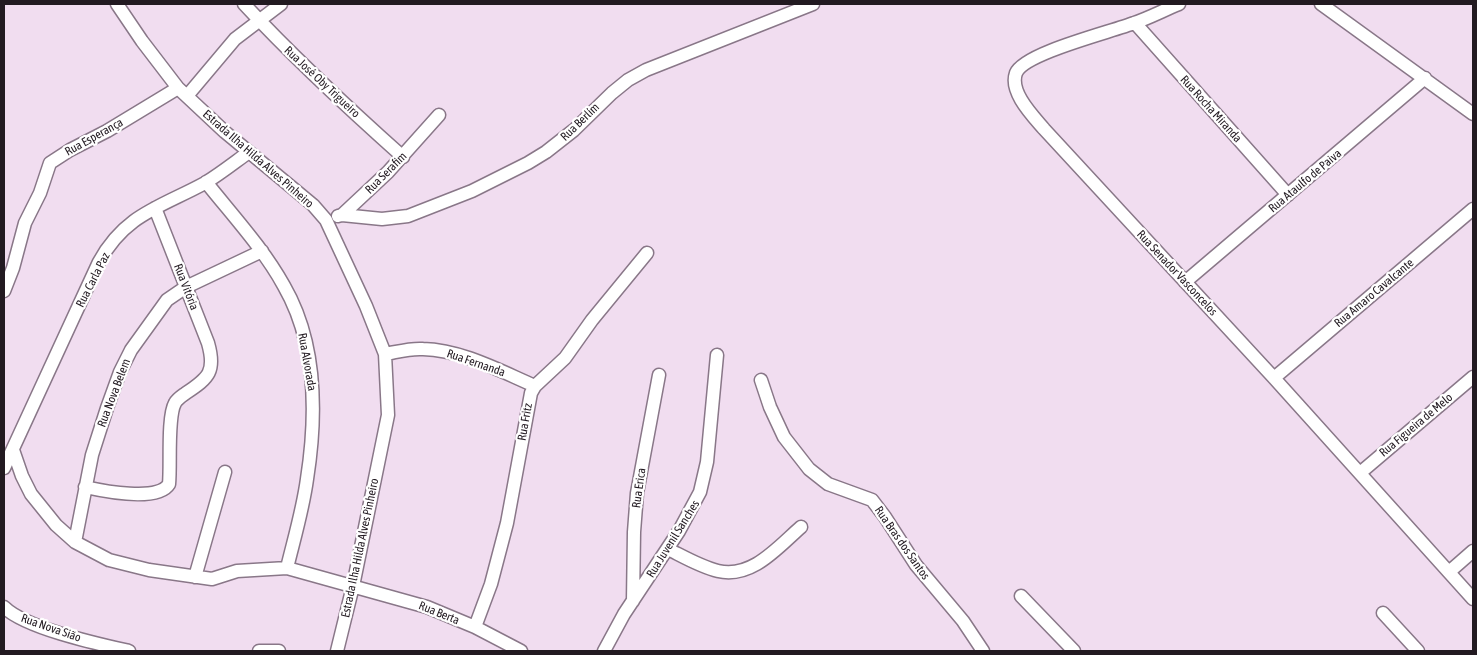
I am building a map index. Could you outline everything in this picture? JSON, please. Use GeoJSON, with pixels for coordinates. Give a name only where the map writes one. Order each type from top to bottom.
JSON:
{"type":"FeatureCollection","features":[{"type":"Feature","properties":{"kind":"street","name":"Estrada Ilha Hilda Alves Pinheiro"},"geometry":{"type":"LineString","coordinates":[[117,4],[142,41],[182,92],[225,132],[313,205],[326,220],[366,306],[384,354],[388,415],[353,586],[336,651]]}},
{"type":"Feature","properties":{"kind":"street","name":"Rua José Oby Trigueiro"},"geometry":{"type":"LineString","coordinates":[[244,4],[282,44],[403,157]]}},
{"type":"Feature","properties":{"kind":"street","name":"Rua Esperança"},"geometry":{"type":"LineString","coordinates":[[4,291],[14,268],[25,223],[40,194],[50,163],[70,150],[182,92],[235,39],[281,4]]}},
{"type":"Feature","properties":{"kind":"street","name":"Rua Berlím"},"geometry":{"type":"LineString","coordinates":[[342,215],[382,219],[408,216],[472,191],[546,152],[574,130],[612,92],[646,70],[813,4]]}},
{"type":"Feature","properties":{"kind":"street","name":"Rua Senador Vasconcelos"},"geometry":{"type":"LineString","coordinates":[[1179,4],[1134,23],[1049,52],[1024,64],[1016,72],[1017,92],[1026,108],[1044,129],[1274,378],[1473,599]]}},
{"type":"Feature","properties":{"kind":"street"},"geometry":{"type":"LineString","coordinates":[[1321,4],[1473,114]]}},
{"type":"Feature","properties":{"kind":"street","name":"Rua Rocha Miranda"},"geometry":{"type":"LineString","coordinates":[[1134,23],[1288,195]]}},
{"type":"Feature","properties":{"kind":"street","name":"Rua Ataulfo de Paiva"},"geometry":{"type":"LineString","coordinates":[[1185,282],[1425,78]]}},
{"type":"Feature","properties":{"kind":"street","name":"Rua Serafim"},"geometry":{"type":"LineString","coordinates":[[326,220],[342,215],[403,157],[439,115]]}},
{"type":"Feature","properties":{"kind":"street","name":"Rua Carla Paz"},"geometry":{"type":"LineString","coordinates":[[4,468],[102,257],[121,232],[133,221],[206,182],[249,152]]}},
{"type":"Feature","properties":{"kind":"street","name":"Rua Alvorada"},"geometry":{"type":"LineString","coordinates":[[206,182],[262,251],[284,286],[295,309],[305,339],[313,402],[307,480],[287,568]]}},
{"type":"Feature","properties":{"kind":"street","name":"Rua Vitória"},"geometry":{"type":"LineString","coordinates":[[85,487],[108,492],[148,494],[167,488],[169,484],[171,423],[174,404],[179,398],[203,381],[212,369],[208,343],[155,208]]}},
{"type":"Feature","properties":{"kind":"street","name":"Rua Amaro Cavalcante"},"geometry":{"type":"LineString","coordinates":[[1274,378],[1473,209]]}},
{"type":"Feature","properties":{"kind":"street","name":"Rua Nova Belem"},"geometry":{"type":"LineString","coordinates":[[75,542],[92,456],[107,408],[132,350],[167,300],[186,287],[262,251]]}},
{"type":"Feature","properties":{"kind":"street","name":"Rua Fritz"},"geometry":{"type":"LineString","coordinates":[[475,627],[490,584],[507,523],[531,393],[565,358],[592,320],[647,253]]}},
{"type":"Feature","properties":{"kind":"street","name":"Rua Fernanda"},"geometry":{"type":"LineString","coordinates":[[384,354],[422,349],[444,351],[484,364],[536,386]]}},
{"type":"Feature","properties":{"kind":"street","name":"Rua Juvenil Sanches"},"geometry":{"type":"LineString","coordinates":[[604,651],[633,601],[689,515],[703,484],[707,462],[717,356]]}},
{"type":"Feature","properties":{"kind":"street","name":"Rua Erica"},"geometry":{"type":"LineString","coordinates":[[633,601],[634,532],[638,493],[659,375]]}},
{"type":"Feature","properties":{"kind":"street","name":"Rua Figueira de Melo"},"geometry":{"type":"LineString","coordinates":[[1360,473],[1473,377]]}},
{"type":"Feature","properties":{"kind":"street","name":"Rua Bras dos Santos"},"geometry":{"type":"LineString","coordinates":[[761,380],[770,407],[784,437],[809,469],[828,484],[872,500],[916,564],[963,621],[983,651]]}},
{"type":"Feature","properties":{"kind":"street","name":"Rua Berta"},"geometry":{"type":"LineString","coordinates":[[13,450],[22,476],[31,494],[56,525],[75,542],[89,551],[125,565],[212,579],[237,571],[287,568],[427,607],[475,627],[521,651]]}},
{"type":"Feature","properties":{"kind":"street"},"geometry":{"type":"LineString","coordinates":[[195,577],[225,472]]}},
{"type":"Feature","properties":{"kind":"street"},"geometry":{"type":"LineString","coordinates":[[668,549],[709,568],[734,572],[754,566],[801,527]]}},
{"type":"Feature","properties":{"kind":"street"},"geometry":{"type":"LineString","coordinates":[[1449,572],[1473,551]]}},
{"type":"Feature","properties":{"kind":"street"},"geometry":{"type":"LineString","coordinates":[[1020,596],[1074,651]]}},
{"type":"Feature","properties":{"kind":"street","name":"Rua Nova Sião"},"geometry":{"type":"LineString","coordinates":[[4,607],[9,612],[26,621],[129,651]]}},
{"type":"Feature","properties":{"kind":"street"},"geometry":{"type":"LineString","coordinates":[[1383,612],[1418,651]]}},
{"type":"Feature","properties":{"kind":"street"},"geometry":{"type":"LineString","coordinates":[[259,651],[280,651]]}}]}
